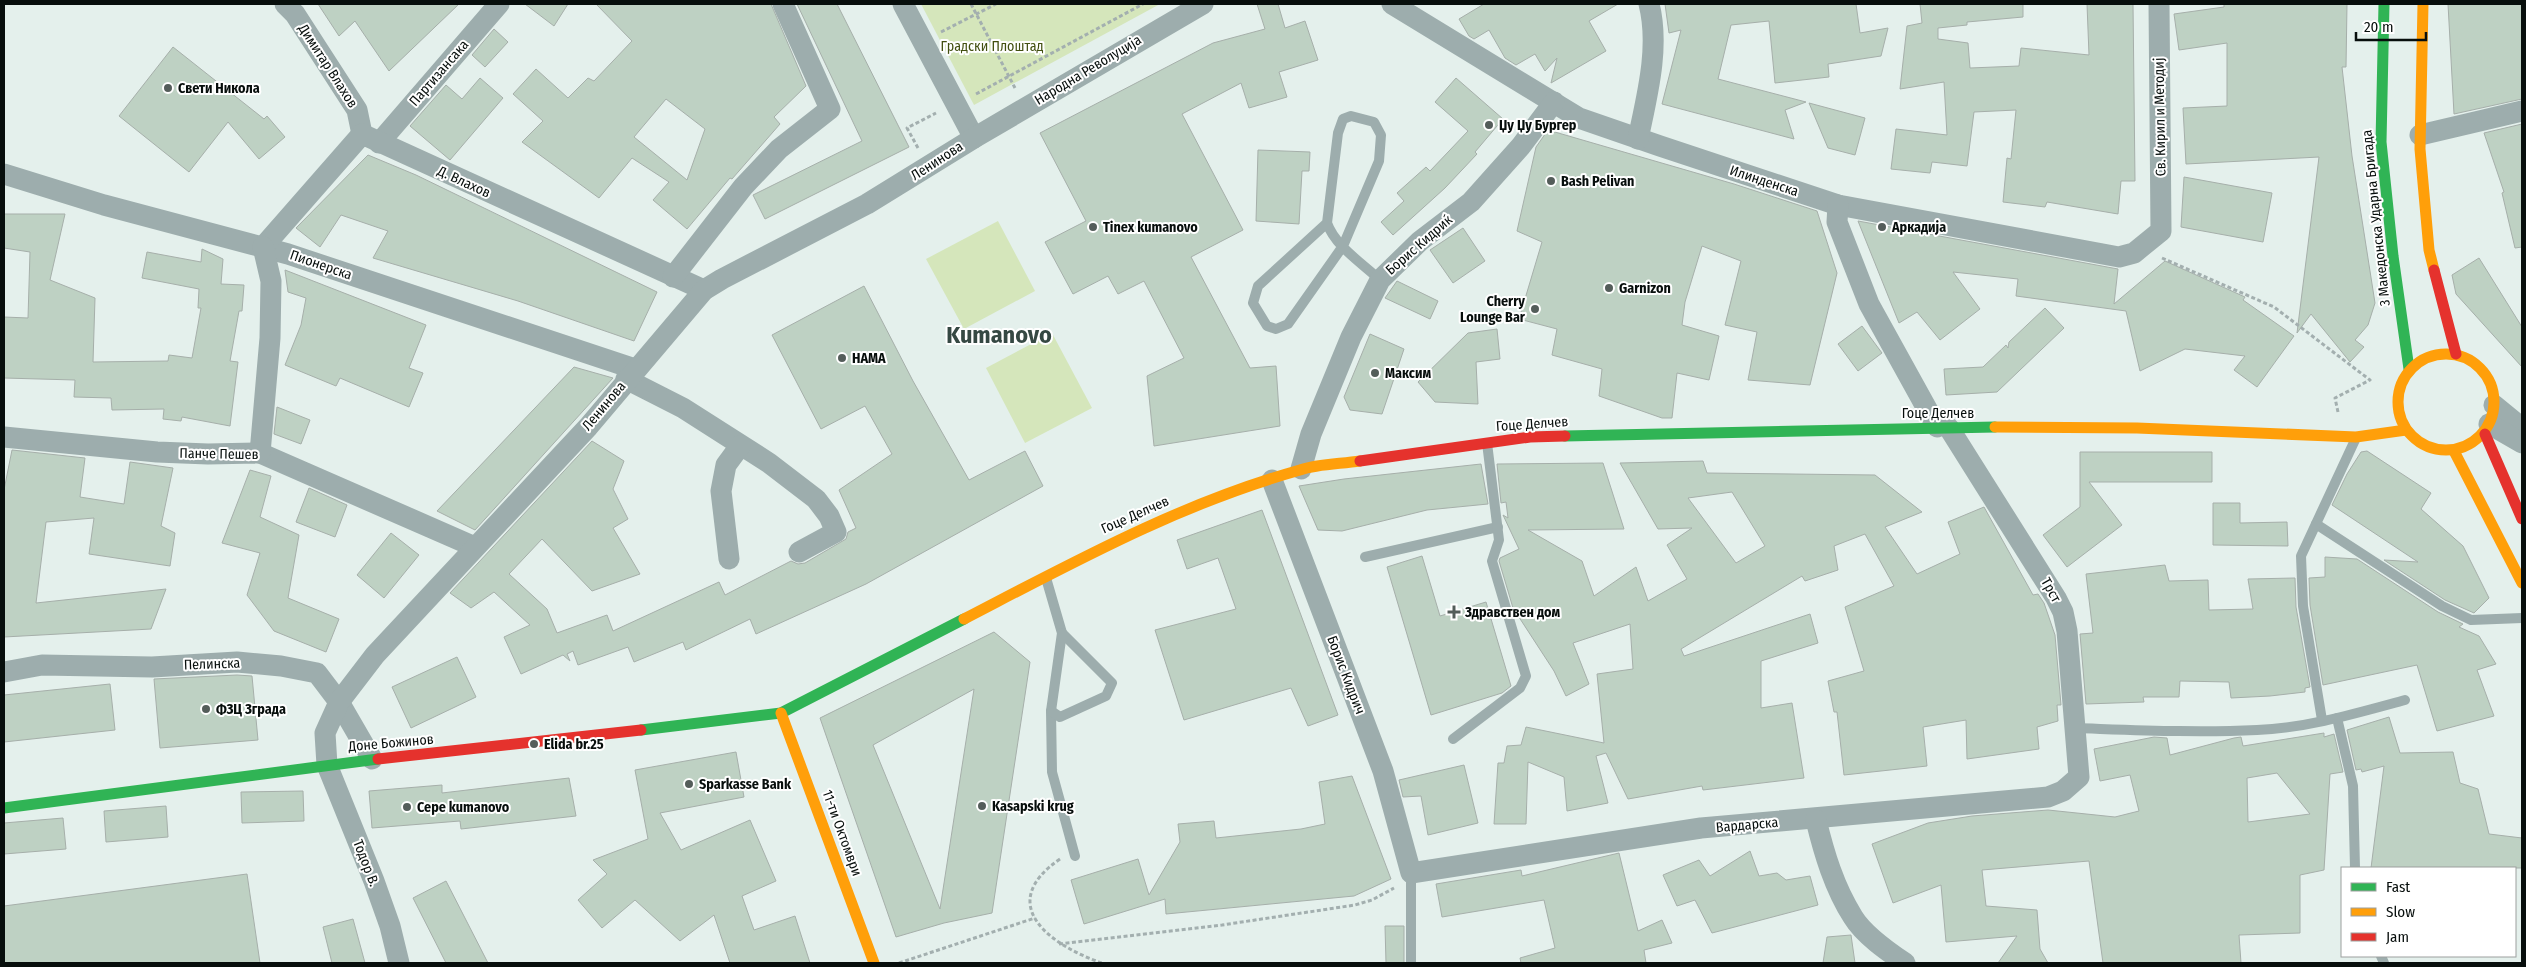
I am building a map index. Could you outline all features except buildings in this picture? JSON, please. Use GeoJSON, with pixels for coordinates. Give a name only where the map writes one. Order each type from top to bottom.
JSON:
{"type":"FeatureCollection","features":[{"type":"Feature","properties":{"kind":"street","name":"Партизансака"},"geometry":{"type":"LineString","coordinates":[[371,138],[499,4]]}},
{"type":"Feature","properties":{"kind":"street"},"geometry":{"type":"LineString","coordinates":[[673,277],[743,187],[779,150],[830,110],[783,4]]}},
{"type":"Feature","properties":{"kind":"street"},"geometry":{"type":"LineString","coordinates":[[903,4],[974,138]]}},
{"type":"Feature","properties":{"kind":"street","name":"Народна Револуција"},"geometry":{"type":"LineString","coordinates":[[974,138],[1203,4]]}},
{"type":"Feature","properties":{"kind":"street"},"geometry":{"type":"LineString","coordinates":[[1638,138],[1652,49],[1653,18],[1649,4]]}},
{"type":"Feature","properties":{"kind":"street","name":"Св. Кирил и Методиј"},"geometry":{"type":"LineString","coordinates":[[2159,4],[2161,231]]}},
{"type":"Feature","properties":{"kind":"street","name":"3 Македонска Ударна Бригада"},"geometry":{"type":"LineString","coordinates":[[2384,4],[2381,142],[2393,256],[2409,369]]}},
{"type":"Feature","properties":{"kind":"street"},"geometry":{"type":"LineString","coordinates":[[2423,4],[2420,135],[2429,250],[2456,354]]}},
{"type":"Feature","properties":{"kind":"street","name":"Димитар Влахов"},"geometry":{"type":"LineString","coordinates":[[294,7],[358,110],[371,138]]}},
{"type":"Feature","properties":{"kind":"street","name":"Илинденска"},"geometry":{"type":"LineString","coordinates":[[1400,7],[1579,118],[1838,204],[2118,257],[2134,253],[2161,231]]}},
{"type":"Feature","properties":{"kind":"street","name":"Борис Кидриќ"},"geometry":{"type":"LineString","coordinates":[[1301,469],[1311,434],[1352,337],[1380,280],[1420,241],[1471,202],[1521,146],[1554,102]]}},
{"type":"Feature","properties":{"kind":"street"},"geometry":{"type":"LineString","coordinates":[[2420,135],[2522,111]]}},
{"type":"Feature","properties":{"kind":"street"},"geometry":{"type":"LineString","coordinates":[[260,453],[270,338],[272,280],[263,247],[371,138]]}},
{"type":"Feature","properties":{"kind":"street","name":"Д. Влахов"},"geometry":{"type":"LineString","coordinates":[[371,138],[704,290]]}},
{"type":"Feature","properties":{"kind":"street","name":"Ленинова"},"geometry":{"type":"LineString","coordinates":[[327,765],[325,733],[339,702],[375,655],[588,427],[704,290],[867,204],[927,165],[974,138]]}},
{"type":"Feature","properties":{"kind":"street","name":"Пионерска"},"geometry":{"type":"LineString","coordinates":[[4,174],[104,204],[263,247],[631,374],[769,463],[816,499],[829,516],[836,532],[798,552]]}},
{"type":"Feature","properties":{"kind":"street","name":"Трст"},"geometry":{"type":"LineString","coordinates":[[1838,204],[1837,222],[1869,304],[1943,427],[2038,566],[2063,612],[2067,631],[2079,777]]}},
{"type":"Feature","properties":{"kind":"street"},"geometry":{"type":"LineString","coordinates":[[2489,421],[2470,444],[2454,451],[2423,444],[2406,430],[2393,403],[2400,384],[2409,369],[2423,359],[2439,353],[2456,354],[2477,364],[2491,382],[2489,421],[2521,511]]}},
{"type":"Feature","properties":{"kind":"street"},"geometry":{"type":"LineString","coordinates":[[2489,421],[2522,428]]}},
{"type":"Feature","properties":{"kind":"street"},"geometry":{"type":"LineString","coordinates":[[2489,421],[2522,443]]}},
{"type":"Feature","properties":{"kind":"street","name":"Гоце Делчев"},"geometry":{"type":"LineString","coordinates":[[781,713],[1046,577],[1080,557],[1146,525],[1301,469],[1487,442],[1530,438],[1943,427],[2137,428],[2342,435]]}},
{"type":"Feature","properties":{"kind":"street"},"geometry":{"type":"LineString","coordinates":[[2342,435],[2357,431],[2406,430]]}},
{"type":"Feature","properties":{"kind":"street","name":"Панче Пешев"},"geometry":{"type":"LineString","coordinates":[[4,437],[157,452],[208,454],[260,453],[475,546]]}},
{"type":"Feature","properties":{"kind":"street"},"geometry":{"type":"LineString","coordinates":[[729,559],[721,490],[726,465],[740,446]]}},
{"type":"Feature","properties":{"kind":"street"},"geometry":{"type":"LineString","coordinates":[[2454,451],[2522,583]]}},
{"type":"Feature","properties":{"kind":"street","name":"Борис Кидрич"},"geometry":{"type":"LineString","coordinates":[[1272,480],[1383,771],[1411,873]]}},
{"type":"Feature","properties":{"kind":"street","name":"Пелинска"},"geometry":{"type":"LineString","coordinates":[[4,672],[42,665],[152,667],[237,662],[281,666],[317,673],[339,702],[372,759]]}},
{"type":"Feature","properties":{"kind":"street","name":"Доне Божинов"},"geometry":{"type":"LineString","coordinates":[[4,808],[372,759],[464,752],[781,713]]}},
{"type":"Feature","properties":{"kind":"street","name":"11-ти Октомври"},"geometry":{"type":"LineString","coordinates":[[781,713],[874,963]]}},
{"type":"Feature","properties":{"kind":"street","name":"Тодор В."},"geometry":{"type":"LineString","coordinates":[[327,765],[374,881],[390,926],[399,963]]}},
{"type":"Feature","properties":{"kind":"street","name":"Вардарска"},"geometry":{"type":"LineString","coordinates":[[1411,873],[1701,828],[1816,820],[2048,797],[2063,791],[2079,777]]}},
{"type":"Feature","properties":{"kind":"street"},"geometry":{"type":"LineString","coordinates":[[1816,820],[1826,861],[1853,919],[1878,943],[1905,963]]}},
{"type":"Feature","properties":{"kind":"lane"},"geometry":{"type":"LineString","coordinates":[[1327,224],[1258,286],[1253,303],[1267,326],[1276,330],[1288,324],[1343,246],[1380,160],[1381,135],[1374,122],[1351,116],[1342,119],[1338,133],[1327,224],[1331,236],[1343,246],[1380,280]]}},
{"type":"Feature","properties":{"kind":"lane"},"geometry":{"type":"LineString","coordinates":[[2322,720],[2303,606],[2301,556],[2357,431]]}},
{"type":"Feature","properties":{"kind":"lane"},"geometry":{"type":"LineString","coordinates":[[1453,739],[1520,688],[1526,676],[1495,577],[1492,561],[1499,540],[1487,442]]}},
{"type":"Feature","properties":{"kind":"lane"},"geometry":{"type":"LineString","coordinates":[[2316,524],[2442,606],[2471,620],[2522,618]]}},
{"type":"Feature","properties":{"kind":"lane"},"geometry":{"type":"LineString","coordinates":[[1365,557],[1498,527]]}},
{"type":"Feature","properties":{"kind":"lane"},"geometry":{"type":"LineString","coordinates":[[1046,577],[1062,632],[1051,711],[1052,772],[1076,856]]}},
{"type":"Feature","properties":{"kind":"lane"},"geometry":{"type":"LineString","coordinates":[[1051,711],[1060,717],[1106,696],[1112,683],[1062,632]]}},
{"type":"Feature","properties":{"kind":"lane"},"geometry":{"type":"LineString","coordinates":[[2074,728],[2164,731],[2258,730],[2337,718],[2406,700]]}},
{"type":"Feature","properties":{"kind":"lane"},"geometry":{"type":"LineString","coordinates":[[2337,718],[2353,786],[2355,867]]}},
{"type":"Feature","properties":{"kind":"lane"},"geometry":{"type":"LineString","coordinates":[[1411,873],[1411,963]]}},
{"type":"Feature","properties":{"kind":"path"},"geometry":{"type":"LineString","coordinates":[[971,4],[1025,108]]}},
{"type":"Feature","properties":{"kind":"path"},"geometry":{"type":"LineString","coordinates":[[923,41],[996,4]]}},
{"type":"Feature","properties":{"kind":"path"},"geometry":{"type":"LineString","coordinates":[[927,165],[907,128],[1010,77],[1143,4]]}},
{"type":"Feature","properties":{"kind":"path"},"geometry":{"type":"LineString","coordinates":[[2141,248],[2274,307],[2370,380],[2335,398],[2342,435]]}},
{"type":"Feature","properties":{"kind":"path"},"geometry":{"type":"LineString","coordinates":[[1076,856],[1060,860],[1039,878],[1030,899],[1035,918],[1059,944],[1076,954],[1102,963]]}},
{"type":"Feature","properties":{"kind":"path"},"geometry":{"type":"LineString","coordinates":[[1059,944],[1222,925],[1356,904],[1387,894],[1411,873]]}},
{"type":"Feature","properties":{"kind":"path"},"geometry":{"type":"LineString","coordinates":[[899,963],[1035,918]]}},
{"type":"Feature","properties":{"kind":"green space","name":"Градски Плоштад"},"geometry":{"type":"Polygon","coordinates":[[[921,4],[1160,4],[974,105],[921,4]]]}},
{"type":"Feature","properties":{"kind":"green space"},"geometry":{"type":"Polygon","coordinates":[[[998,221],[1035,291],[964,329],[926,259],[998,221]]]}},
{"type":"Feature","properties":{"kind":"green space"},"geometry":{"type":"Polygon","coordinates":[[[1052,333],[1092,408],[1025,443],[986,368],[1052,333]]]}},
{"type":"Feature","properties":{"kind":"traffic: fast"},"geometry":{"type":"LineString","coordinates":[[2384,4],[2381,142],[2393,256],[2409,369]]}},
{"type":"Feature","properties":{"kind":"traffic: fast"},"geometry":{"type":"LineString","coordinates":[[1565,436],[1995,427]]}},
{"type":"Feature","properties":{"kind":"traffic: fast"},"geometry":{"type":"LineString","coordinates":[[641,730],[781,713],[964,619]]}},
{"type":"Feature","properties":{"kind":"traffic: fast"},"geometry":{"type":"LineString","coordinates":[[4,808],[378,759]]}},
{"type":"Feature","properties":{"kind":"traffic: slow"},"geometry":{"type":"LineString","coordinates":[[2423,4],[2420,149],[2429,250],[2434,270]]}},
{"type":"Feature","properties":{"kind":"traffic: slow"},"geometry":{"type":"LineString","coordinates":[[2446,354],[2464,357],[2480,368],[2491,384],[2494,402],[2491,420],[2480,436],[2464,447],[2446,450],[2428,447],[2412,436],[2401,420],[2398,402],[2401,384],[2412,368],[2428,357],[2446,354]]}},
{"type":"Feature","properties":{"kind":"traffic: slow"},"geometry":{"type":"LineString","coordinates":[[1995,427],[2137,428],[2356,437],[2406,430]]}},
{"type":"Feature","properties":{"kind":"traffic: slow"},"geometry":{"type":"LineString","coordinates":[[2454,451],[2522,583]]}},
{"type":"Feature","properties":{"kind":"traffic: slow"},"geometry":{"type":"LineString","coordinates":[[964,619],[1128,536],[1212,500],[1307,468],[1360,461]]}},
{"type":"Feature","properties":{"kind":"traffic: slow"},"geometry":{"type":"LineString","coordinates":[[781,713],[874,963]]}},
{"type":"Feature","properties":{"kind":"traffic: jam"},"geometry":{"type":"LineString","coordinates":[[2434,270],[2456,354]]}},
{"type":"Feature","properties":{"kind":"traffic: jam"},"geometry":{"type":"LineString","coordinates":[[2485,434],[2522,519]]}},
{"type":"Feature","properties":{"kind":"traffic: jam"},"geometry":{"type":"LineString","coordinates":[[1360,461],[1530,437],[1565,436]]}},
{"type":"Feature","properties":{"kind":"traffic: jam"},"geometry":{"type":"LineString","coordinates":[[378,759],[641,730]]}},
{"type":"Feature","properties":{"kind":"place","name":"Свети Никола"},"geometry":{"type":"Point","coordinates":[168,88]}},
{"type":"Feature","properties":{"kind":"place","name":"Џу Џу Бургер"},"geometry":{"type":"Point","coordinates":[1489,125]}},
{"type":"Feature","properties":{"kind":"place","name":"Bash Pelivan"},"geometry":{"type":"Point","coordinates":[1551,181]}},
{"type":"Feature","properties":{"kind":"place","name":"Tinex kumanovo"},"geometry":{"type":"Point","coordinates":[1093,227]}},
{"type":"Feature","properties":{"kind":"place","name":"Аркадија"},"geometry":{"type":"Point","coordinates":[1882,227]}},
{"type":"Feature","properties":{"kind":"place","name":"Garnizon"},"geometry":{"type":"Point","coordinates":[1609,288]}},
{"type":"Feature","properties":{"kind":"place","name":"Cherry Lounge Bar"},"geometry":{"type":"Point","coordinates":[1535,309]}},
{"type":"Feature","properties":{"kind":"place","name":"НАМА"},"geometry":{"type":"Point","coordinates":[842,358]}},
{"type":"Feature","properties":{"kind":"place","name":"Максим"},"geometry":{"type":"Point","coordinates":[1375,373]}},
{"type":"Feature","properties":{"kind":"place","name":"Здравствен дом"},"geometry":{"type":"Point","coordinates":[1454,612]}},
{"type":"Feature","properties":{"kind":"place","name":"ФЗЦ Зграда"},"geometry":{"type":"Point","coordinates":[206,709]}},
{"type":"Feature","properties":{"kind":"place","name":"Elida br.25"},"geometry":{"type":"Point","coordinates":[534,744]}},
{"type":"Feature","properties":{"kind":"place","name":"Sparkasse Bank"},"geometry":{"type":"Point","coordinates":[689,784]}},
{"type":"Feature","properties":{"kind":"place","name":"Kasapski krug"},"geometry":{"type":"Point","coordinates":[982,806]}},
{"type":"Feature","properties":{"kind":"place","name":"Cepe kumanovo"},"geometry":{"type":"Point","coordinates":[407,807]}},
{"type":"Feature","properties":{"kind":"district","name":"Kumanovo"},"geometry":{"type":"Point","coordinates":[999,335]}}]}
